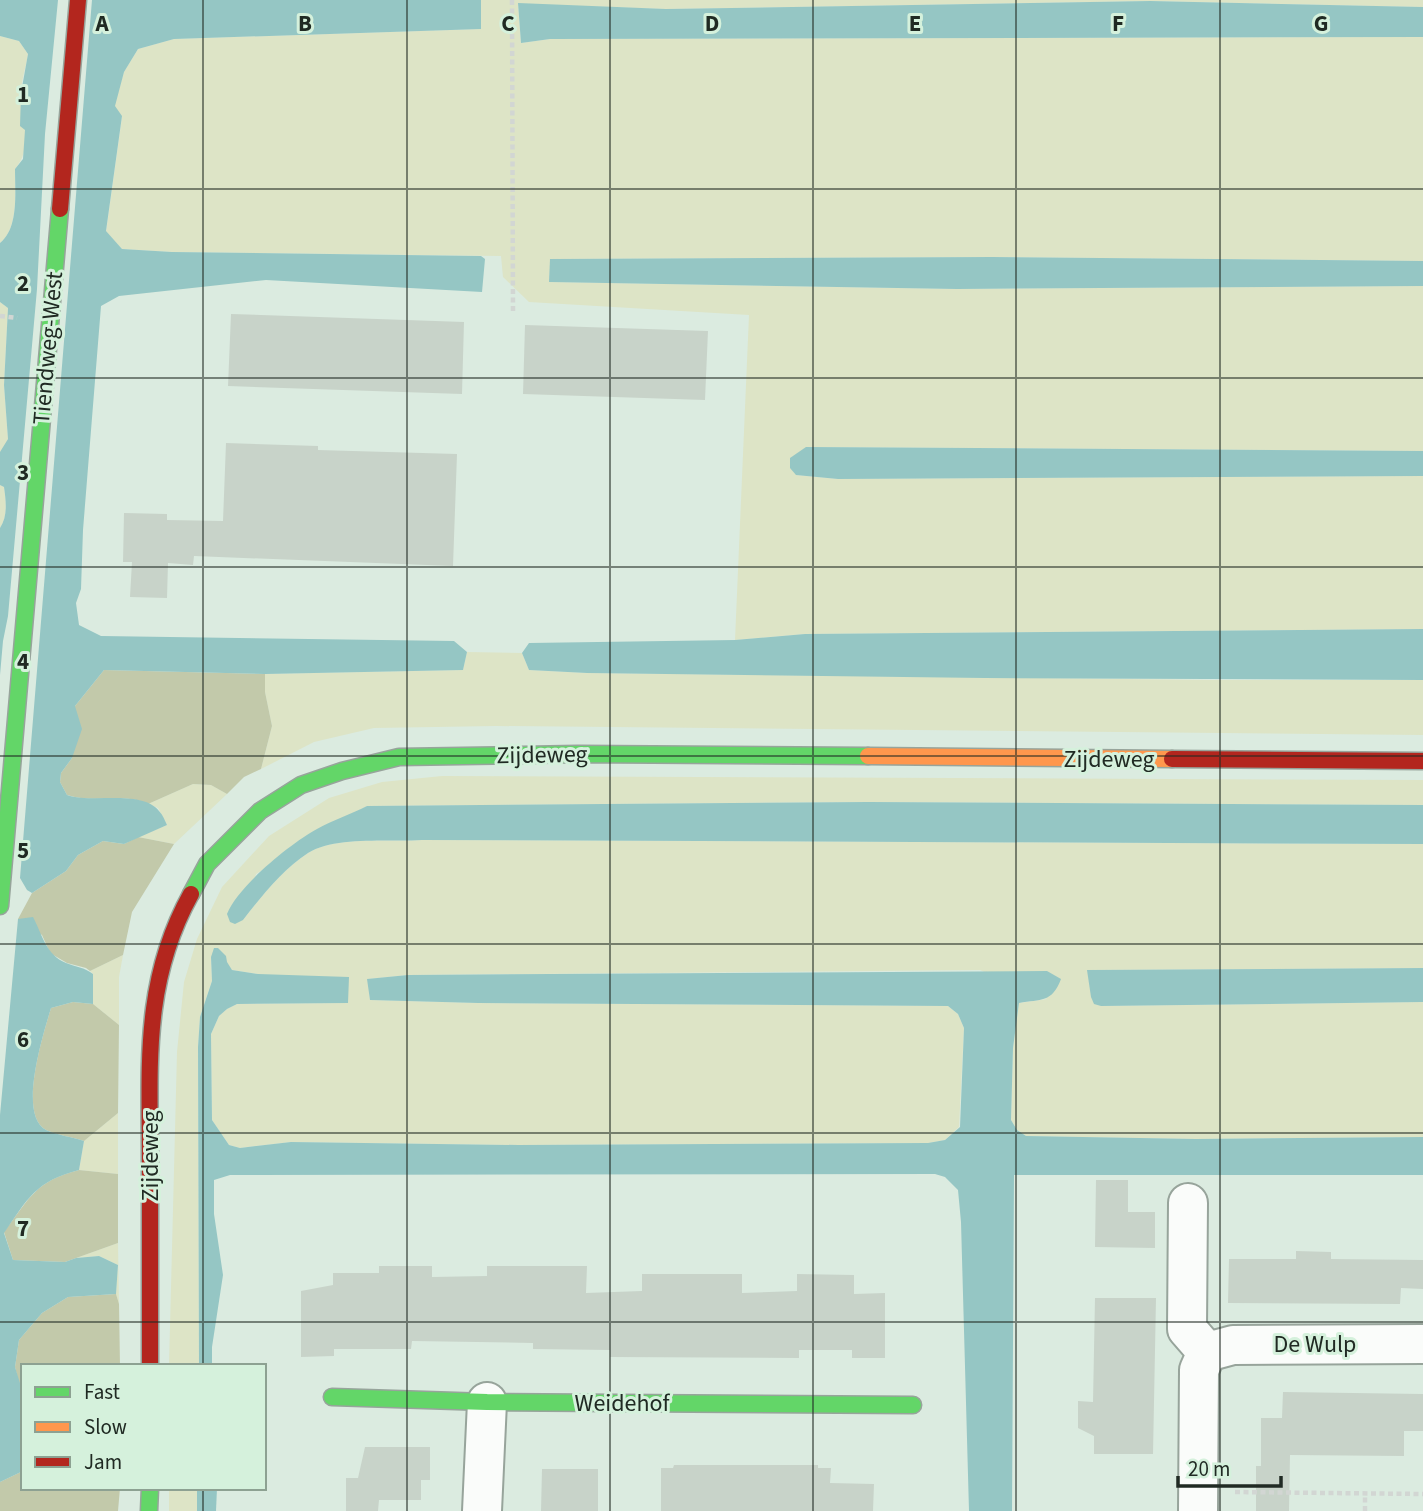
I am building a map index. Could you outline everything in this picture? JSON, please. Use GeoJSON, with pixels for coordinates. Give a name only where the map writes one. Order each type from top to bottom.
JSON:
{"type":"FeatureCollection","features":[{"type":"Feature","properties":{"kind":"main road","name":"Tiendweg-West"},"geometry":{"type":"LineString","coordinates":[[0,906],[78,0]]}},
{"type":"Feature","properties":{"kind":"main road","name":"Zijdeweg"},"geometry":{"type":"LineString","coordinates":[[150,1364],[150,1027],[161,965],[176,920],[207,864],[260,811],[301,785],[342,771],[399,757],[578,754],[1423,761]]}},
{"type":"Feature","properties":{"kind":"main road","name":"Weidehof"},"geometry":{"type":"LineString","coordinates":[[332,1397],[487,1402],[913,1405]]}},
{"type":"Feature","properties":{"kind":"main road"},"geometry":{"type":"LineString","coordinates":[[149,1490],[149,1511]]}},
{"type":"Feature","properties":{"kind":"street"},"geometry":{"type":"LineString","coordinates":[[1188,1203],[1187,1329],[1207,1352],[1199,1370],[1198,1501]]}},
{"type":"Feature","properties":{"kind":"street","name":"De Wulp"},"geometry":{"type":"LineString","coordinates":[[1207,1352],[1233,1345],[1423,1344]]}},
{"type":"Feature","properties":{"kind":"street"},"geometry":{"type":"LineString","coordinates":[[482,1511],[487,1402]]}},
{"type":"Feature","properties":{"kind":"path"},"geometry":{"type":"LineString","coordinates":[[512,0],[513,313]]}},
{"type":"Feature","properties":{"kind":"path"},"geometry":{"type":"LineString","coordinates":[[1365,1494],[1365,1511]]}},
{"type":"Feature","properties":{"kind":"path"},"geometry":{"type":"LineString","coordinates":[[1198,1501],[1423,1494]]}},
{"type":"Feature","properties":{"kind":"green space"},"geometry":{"type":"Polygon","coordinates":[[[481,0],[1423,0],[1423,7],[1150,1],[666,9],[518,4],[521,43],[550,39],[1423,37],[1423,261],[992,257],[551,259],[549,282],[957,289],[1423,286],[1423,451],[807,447],[796,475],[838,479],[1423,476],[1423,629],[805,634],[735,640],[749,315],[529,302],[503,277],[501,256],[122,249],[106,232],[122,117],[114,106],[124,72],[138,49],[174,39],[481,29],[481,0]]]}},
{"type":"Feature","properties":{"kind":"green space"},"geometry":{"type":"Polygon","coordinates":[[[0,36],[19,41],[28,54],[21,93],[24,152],[15,169],[13,219],[0,243],[0,36]]]}},
{"type":"Feature","properties":{"kind":"green space"},"geometry":{"type":"Polygon","coordinates":[[[0,302],[8,308],[4,385],[8,439],[2,453],[0,452],[0,302]]]}},
{"type":"Feature","properties":{"kind":"green space"},"geometry":{"type":"Polygon","coordinates":[[[0,485],[4,487],[6,508],[0,528],[0,485]]]}},
{"type":"Feature","properties":{"kind":"green space"},"geometry":{"type":"Polygon","coordinates":[[[467,652],[522,653],[529,670],[587,673],[1423,680],[1423,735],[496,726],[374,728],[314,742],[261,769],[272,726],[265,692],[265,674],[463,670],[467,652]]]}},
{"type":"Feature","properties":{"kind":"green space"},"geometry":{"type":"Polygon","coordinates":[[[104,670],[265,674],[265,692],[272,726],[261,769],[244,777],[227,794],[211,785],[193,784],[148,804],[129,799],[88,799],[67,795],[60,782],[61,773],[72,758],[75,706],[104,670]]]}},
{"type":"Feature","properties":{"kind":"green space"},"geometry":{"type":"Polygon","coordinates":[[[442,776],[1423,780],[1423,805],[868,802],[367,806],[256,874],[243,920],[281,875],[308,853],[347,842],[422,840],[1423,844],[1423,968],[1088,970],[1101,1006],[1423,1002],[1423,1137],[1196,1139],[1026,1136],[1017,1130],[1011,1120],[1013,1048],[1019,1003],[1047,999],[980,970],[408,975],[368,979],[370,1000],[948,1006],[958,1014],[964,1028],[959,1127],[945,1140],[929,1143],[518,1145],[291,1142],[240,1148],[229,1145],[212,1120],[211,1034],[219,1016],[237,1004],[347,1003],[258,974],[232,970],[226,962],[211,957],[212,981],[200,1017],[198,1047],[199,1364],[169,1364],[177,1052],[184,982],[197,939],[222,887],[269,836],[329,798],[382,782],[442,776]]]}},
{"type":"Feature","properties":{"kind":"green space"},"geometry":{"type":"Polygon","coordinates":[[[193,784],[211,785],[227,794],[174,844],[138,837],[167,825],[158,808],[148,804],[193,784]]]}},
{"type":"Feature","properties":{"kind":"green space"},"geometry":{"type":"Polygon","coordinates":[[[138,837],[174,844],[132,912],[123,955],[90,971],[67,963],[50,953],[42,935],[18,919],[32,893],[66,871],[78,855],[103,841],[124,844],[138,837]]]}},
{"type":"Feature","properties":{"kind":"green space"},"geometry":{"type":"Polygon","coordinates":[[[123,955],[119,977],[119,1025],[93,1004],[93,974],[90,971],[123,955]]]}},
{"type":"Feature","properties":{"kind":"green space"},"geometry":{"type":"Polygon","coordinates":[[[73,1002],[93,1004],[119,1025],[118,1113],[84,1141],[46,1130],[38,1121],[34,1108],[35,1072],[51,1008],[73,1002]]]}},
{"type":"Feature","properties":{"kind":"green space"},"geometry":{"type":"Polygon","coordinates":[[[118,1113],[118,1174],[79,1170],[84,1141],[118,1113]]]}},
{"type":"Feature","properties":{"kind":"green space"},"geometry":{"type":"Polygon","coordinates":[[[79,1170],[118,1174],[118,1243],[65,1262],[13,1260],[4,1232],[43,1185],[79,1170]]]}},
{"type":"Feature","properties":{"kind":"green space"},"geometry":{"type":"Polygon","coordinates":[[[118,1243],[119,1304],[116,1294],[118,1265],[99,1256],[76,1258],[118,1243]]]}},
{"type":"Feature","properties":{"kind":"green space"},"geometry":{"type":"Polygon","coordinates":[[[116,1294],[119,1304],[120,1364],[21,1364],[21,1392],[15,1367],[19,1340],[42,1313],[68,1297],[116,1294]]]}},
{"type":"Feature","properties":{"kind":"green space"},"geometry":{"type":"Polygon","coordinates":[[[21,1472],[21,1490],[120,1490],[118,1511],[0,1511],[0,1482],[21,1472]]]}},
{"type":"Feature","properties":{"kind":"green space"},"geometry":{"type":"Polygon","coordinates":[[[169,1490],[197,1490],[197,1511],[169,1511],[169,1490]]]}},
{"type":"Feature","properties":{"kind":"water"},"geometry":{"type":"Polygon","coordinates":[[[0,0],[58,0],[45,134],[37,289],[8,616],[0,675],[0,528],[6,508],[4,487],[0,485],[0,452],[8,439],[4,385],[8,308],[0,302],[0,243],[13,219],[15,169],[23,159],[25,130],[20,126],[21,93],[28,54],[19,41],[0,36],[0,0]]]}},
{"type":"Feature","properties":{"kind":"water"},"geometry":{"type":"Polygon","coordinates":[[[92,0],[481,0],[481,29],[174,39],[138,49],[124,72],[115,106],[122,116],[106,231],[122,249],[481,256],[485,259],[482,292],[266,280],[119,296],[101,306],[83,530],[81,589],[76,603],[79,625],[101,636],[454,641],[467,652],[463,670],[265,674],[104,670],[75,706],[82,729],[72,758],[61,773],[60,782],[67,795],[141,800],[151,804],[167,825],[124,844],[103,841],[78,855],[66,871],[32,893],[20,878],[92,0]]]}},
{"type":"Feature","properties":{"kind":"water"},"geometry":{"type":"Polygon","coordinates":[[[1150,1],[1423,7],[1423,37],[550,39],[521,43],[518,3],[666,9],[1150,1]]]}},
{"type":"Feature","properties":{"kind":"water"},"geometry":{"type":"Polygon","coordinates":[[[992,257],[1423,261],[1423,286],[957,289],[549,282],[550,259],[992,257]]]}},
{"type":"Feature","properties":{"kind":"water"},"geometry":{"type":"Polygon","coordinates":[[[806,447],[1423,451],[1423,476],[838,479],[796,475],[790,468],[790,458],[806,447]]]}},
{"type":"Feature","properties":{"kind":"water"},"geometry":{"type":"Polygon","coordinates":[[[1423,629],[1423,680],[587,673],[529,670],[522,653],[529,643],[735,640],[805,634],[1423,629]]]}},
{"type":"Feature","properties":{"kind":"water"},"geometry":{"type":"Polygon","coordinates":[[[868,802],[1423,805],[1423,844],[363,841],[333,844],[308,853],[281,875],[243,920],[235,924],[230,922],[227,914],[253,878],[294,844],[317,829],[367,806],[868,802]]]}},
{"type":"Feature","properties":{"kind":"water"},"geometry":{"type":"Polygon","coordinates":[[[33,917],[54,955],[93,974],[93,1004],[73,1002],[51,1008],[39,1053],[33,1091],[38,1121],[46,1130],[84,1141],[79,1170],[64,1174],[34,1192],[4,1233],[13,1260],[65,1262],[99,1256],[118,1265],[116,1294],[68,1297],[42,1313],[19,1340],[15,1367],[21,1386],[21,1472],[0,1482],[0,1115],[18,919],[33,917]]]}},
{"type":"Feature","properties":{"kind":"water"},"geometry":{"type":"Polygon","coordinates":[[[214,948],[218,948],[226,956],[232,970],[258,974],[349,977],[348,1003],[237,1004],[219,1016],[211,1034],[212,1120],[229,1145],[240,1148],[291,1142],[518,1145],[928,1143],[945,1140],[960,1127],[964,1028],[958,1014],[948,1006],[370,1000],[367,979],[408,975],[1047,971],[1061,979],[1058,987],[1050,996],[1019,1003],[1013,1048],[1011,1120],[1017,1130],[1026,1136],[1196,1139],[1423,1137],[1423,1175],[1014,1175],[1012,1511],[969,1511],[958,1190],[945,1177],[935,1174],[230,1175],[214,1180],[214,1214],[223,1275],[212,1364],[199,1364],[198,1047],[200,1017],[212,981],[211,957],[214,948]]]}},
{"type":"Feature","properties":{"kind":"water"},"geometry":{"type":"Polygon","coordinates":[[[1423,968],[1423,1002],[1101,1006],[1094,1004],[1091,997],[1087,970],[1423,968]]]}},
{"type":"Feature","properties":{"kind":"water"},"geometry":{"type":"Polygon","coordinates":[[[197,1490],[217,1490],[216,1511],[197,1511],[197,1490]]]}},
{"type":"Feature","properties":{"kind":"building"},"geometry":{"type":"Polygon","coordinates":[[[231,314],[464,322],[462,394],[228,386],[231,314]]]}},
{"type":"Feature","properties":{"kind":"building"},"geometry":{"type":"Polygon","coordinates":[[[525,325],[708,331],[705,400],[523,394],[525,325]]]}},
{"type":"Feature","properties":{"kind":"building"},"geometry":{"type":"Polygon","coordinates":[[[226,443],[318,446],[318,450],[457,454],[453,566],[194,556],[193,565],[168,563],[167,598],[130,597],[132,562],[123,562],[124,513],[167,514],[167,520],[223,521],[226,443]]]}},
{"type":"Feature","properties":{"kind":"building"},"geometry":{"type":"Polygon","coordinates":[[[1096,1180],[1128,1180],[1128,1212],[1155,1212],[1155,1248],[1095,1247],[1096,1180]]]}},
{"type":"Feature","properties":{"kind":"building"},"geometry":{"type":"Polygon","coordinates":[[[1296,1251],[1331,1252],[1331,1259],[1423,1260],[1423,1289],[1401,1288],[1400,1304],[1228,1303],[1229,1259],[1296,1259],[1296,1251]]]}},
{"type":"Feature","properties":{"kind":"building"},"geometry":{"type":"Polygon","coordinates":[[[379,1266],[432,1266],[432,1277],[487,1276],[487,1266],[587,1266],[586,1293],[642,1291],[642,1274],[742,1274],[742,1293],[797,1291],[797,1274],[854,1275],[854,1294],[885,1293],[885,1358],[852,1358],[852,1350],[799,1350],[799,1358],[610,1357],[610,1350],[533,1349],[533,1343],[412,1341],[411,1349],[334,1349],[334,1356],[301,1357],[301,1291],[333,1285],[333,1273],[379,1273],[379,1266]]]}},
{"type":"Feature","properties":{"kind":"building"},"geometry":{"type":"Polygon","coordinates":[[[1095,1298],[1156,1298],[1153,1454],[1094,1454],[1094,1436],[1078,1428],[1078,1401],[1093,1402],[1095,1298]]]}},
{"type":"Feature","properties":{"kind":"building"},"geometry":{"type":"Polygon","coordinates":[[[1283,1392],[1423,1394],[1423,1431],[1404,1431],[1404,1456],[1290,1455],[1289,1511],[1256,1511],[1256,1466],[1261,1466],[1261,1418],[1282,1418],[1283,1392]]]}},
{"type":"Feature","properties":{"kind":"building"},"geometry":{"type":"Polygon","coordinates":[[[365,1447],[430,1447],[430,1480],[421,1480],[421,1500],[379,1500],[378,1511],[346,1511],[346,1478],[358,1478],[365,1447]]]}},
{"type":"Feature","properties":{"kind":"building"},"geometry":{"type":"Polygon","coordinates":[[[674,1465],[818,1465],[818,1468],[831,1468],[830,1483],[874,1484],[873,1511],[661,1511],[661,1468],[673,1468],[674,1465]]]}},
{"type":"Feature","properties":{"kind":"building"},"geometry":{"type":"Polygon","coordinates":[[[542,1469],[598,1469],[598,1511],[541,1511],[542,1469]]]}},
{"type":"Feature","properties":{"kind":"traffic: fast"},"geometry":{"type":"LineString","coordinates":[[0,906],[60,209]]}},
{"type":"Feature","properties":{"kind":"traffic: fast"},"geometry":{"type":"LineString","coordinates":[[191,894],[207,864],[260,811],[301,785],[342,771],[399,757],[578,754],[868,756]]}},
{"type":"Feature","properties":{"kind":"traffic: fast"},"geometry":{"type":"LineString","coordinates":[[332,1397],[487,1402],[913,1405]]}},
{"type":"Feature","properties":{"kind":"traffic: fast"},"geometry":{"type":"LineString","coordinates":[[149,1511],[150,1490]]}},
{"type":"Feature","properties":{"kind":"traffic: slow"},"geometry":{"type":"LineString","coordinates":[[868,756],[1172,759]]}},
{"type":"Feature","properties":{"kind":"traffic: jam"},"geometry":{"type":"LineString","coordinates":[[60,209],[78,0]]}},
{"type":"Feature","properties":{"kind":"traffic: jam"},"geometry":{"type":"LineString","coordinates":[[1172,759],[1423,761]]}},
{"type":"Feature","properties":{"kind":"traffic: jam"},"geometry":{"type":"LineString","coordinates":[[150,1364],[152,1026],[164,960],[175,927],[191,894]]}}]}
